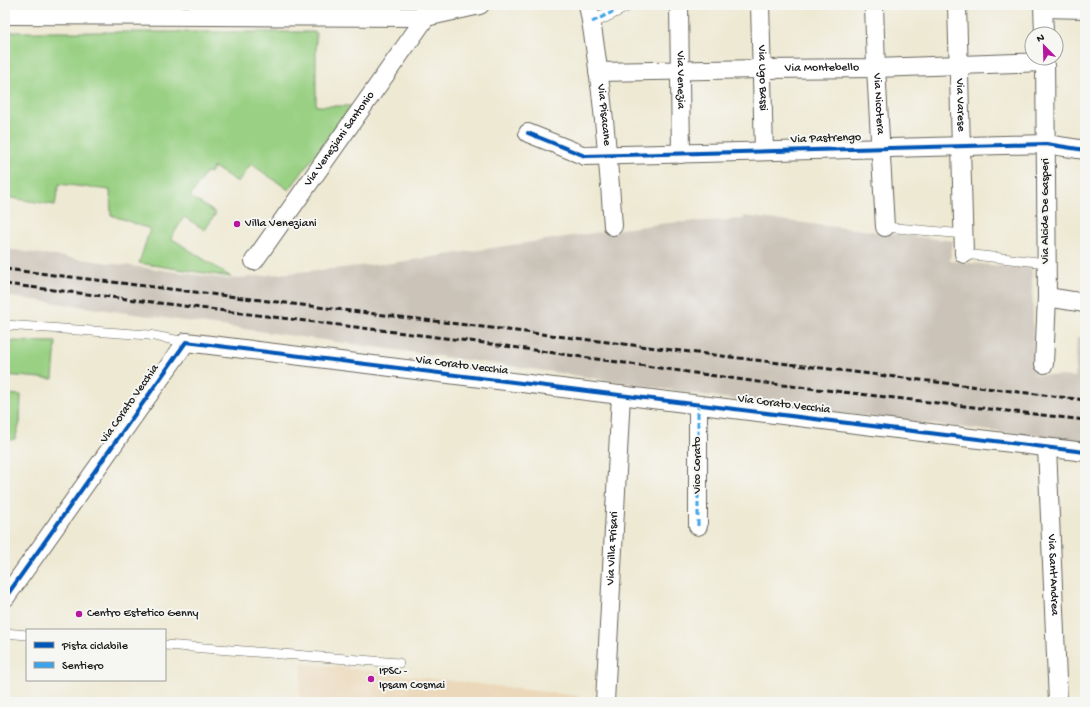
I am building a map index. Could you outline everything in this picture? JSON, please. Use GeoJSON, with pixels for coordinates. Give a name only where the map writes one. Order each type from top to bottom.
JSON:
{"type":"FeatureCollection","features":[{"type":"Feature","properties":{"kind":"street"},"geometry":{"type":"LineString","coordinates":[[5,15],[249,10],[426,17],[480,5]]}},
{"type":"Feature","properties":{"kind":"street"},"geometry":{"type":"LineString","coordinates":[[590,14],[627,5]]}},
{"type":"Feature","properties":{"kind":"street","name":"Via Venezia"},"geometry":{"type":"LineString","coordinates":[[679,5],[681,154]]}},
{"type":"Feature","properties":{"kind":"street","name":"Via Ugo Bassi"},"geometry":{"type":"LineString","coordinates":[[760,5],[764,151]]}},
{"type":"Feature","properties":{"kind":"street","name":"Via Nicotera"},"geometry":{"type":"LineString","coordinates":[[874,5],[885,227]]}},
{"type":"Feature","properties":{"kind":"street","name":"Via Varese"},"geometry":{"type":"LineString","coordinates":[[957,5],[964,254]]}},
{"type":"Feature","properties":{"kind":"street"},"geometry":{"type":"LineString","coordinates":[[1044,26],[1044,6],[1085,8]]}},
{"type":"Feature","properties":{"kind":"street","name":"Via Pisacane"},"geometry":{"type":"LineString","coordinates":[[590,14],[608,155],[613,226]]}},
{"type":"Feature","properties":{"kind":"street","name":"Via Veneziani Santonio"},"geometry":{"type":"LineString","coordinates":[[254,260],[426,17]]}},
{"type":"Feature","properties":{"kind":"street","name":"Via Montebello"},"geometry":{"type":"LineString","coordinates":[[598,72],[876,68],[1024,61]]}},
{"type":"Feature","properties":{"kind":"street","name":"Via Alcide De Gasperi"},"geometry":{"type":"LineString","coordinates":[[1044,364],[1047,297],[1045,66]]}},
{"type":"Feature","properties":{"kind":"street","name":"Via Pastrengo"},"geometry":{"type":"LineString","coordinates":[[528,132],[585,156],[1046,144],[1085,150]]}},
{"type":"Feature","properties":{"kind":"street"},"geometry":{"type":"LineString","coordinates":[[1047,297],[1085,303]]}},
{"type":"Feature","properties":{"kind":"street","name":"Via Corato Vecchia"},"geometry":{"type":"LineString","coordinates":[[5,598],[186,342],[1085,452]]}},
{"type":"Feature","properties":{"kind":"street","name":"Via Villa Frisari"},"geometry":{"type":"LineString","coordinates":[[605,702],[620,395]]}},
{"type":"Feature","properties":{"kind":"street","name":"Vico Corato"},"geometry":{"type":"LineString","coordinates":[[698,405],[698,526]]}},
{"type":"Feature","properties":{"kind":"street","name":"Via Sant'Andrea"},"geometry":{"type":"LineString","coordinates":[[1047,448],[1058,702]]}},
{"type":"Feature","properties":{"kind":"lane"},"geometry":{"type":"LineString","coordinates":[[885,227],[964,234]]}},
{"type":"Feature","properties":{"kind":"lane"},"geometry":{"type":"LineString","coordinates":[[964,254],[1047,263]]}},
{"type":"Feature","properties":{"kind":"lane"},"geometry":{"type":"LineString","coordinates":[[5,325],[149,335],[186,342]]}},
{"type":"Feature","properties":{"kind":"lane"},"geometry":{"type":"LineString","coordinates":[[5,634],[26,635]]}},
{"type":"Feature","properties":{"kind":"lane"},"geometry":{"type":"LineString","coordinates":[[166,645],[400,663]]}},
{"type":"Feature","properties":{"kind":"shaded area"},"geometry":{"type":"Polygon","coordinates":[[[744,216],[953,241],[950,261],[1032,269],[1034,374],[1075,377],[1077,337],[1085,337],[1085,442],[762,404],[553,372],[5,296],[5,249],[228,279],[392,263],[607,231],[668,223],[744,219],[744,216]]]}},
{"type":"Feature","properties":{"kind":"shaded area","name":"IPSC - Ipsam Cosmai"},"geometry":{"type":"Polygon","coordinates":[[[302,663],[579,696],[579,702],[299,702],[302,663]]]}},
{"type":"Feature","properties":{"kind":"green space"},"geometry":{"type":"Polygon","coordinates":[[[5,32],[316,32],[316,106],[351,106],[289,190],[251,164],[238,182],[214,167],[210,173],[206,172],[190,197],[216,213],[205,230],[184,217],[171,238],[231,277],[139,263],[150,229],[111,215],[110,190],[59,184],[55,205],[5,197],[5,32]]]}},
{"type":"Feature","properties":{"kind":"green space"},"geometry":{"type":"Polygon","coordinates":[[[5,341],[56,342],[53,379],[5,375],[5,341]]]}},
{"type":"Feature","properties":{"kind":"green space"},"geometry":{"type":"Polygon","coordinates":[[[5,394],[21,395],[20,423],[15,439],[5,441],[5,394]]]}},
{"type":"Feature","properties":{"kind":"railway"},"geometry":{"type":"LineString","coordinates":[[5,269],[1085,400]]}},
{"type":"Feature","properties":{"kind":"railway"},"geometry":{"type":"LineString","coordinates":[[5,284],[477,342],[765,383],[1085,420]]}},
{"type":"Feature","properties":{"kind":"marked path"},"geometry":{"type":"LineString","coordinates":[[592,22],[627,5]]}},
{"type":"Feature","properties":{"kind":"marked path"},"geometry":{"type":"LineString","coordinates":[[698,405],[698,526]]}},
{"type":"Feature","properties":{"kind":"cycle path"},"geometry":{"type":"LineString","coordinates":[[528,133],[585,156],[1046,144],[1085,150]]}},
{"type":"Feature","properties":{"kind":"cycle path"},"geometry":{"type":"LineString","coordinates":[[5,598],[186,342],[1085,452]]}},
{"type":"Feature","properties":{"kind":"place","name":"Villa Veneziani"},"geometry":{"type":"Point","coordinates":[237,224]}},
{"type":"Feature","properties":{"kind":"place","name":"Centro Estetico Genny"},"geometry":{"type":"Point","coordinates":[79,614]}},
{"type":"Feature","properties":{"kind":"place","name":"IPSC - Ipsam Cosmai"},"geometry":{"type":"Point","coordinates":[371,679]}}]}
